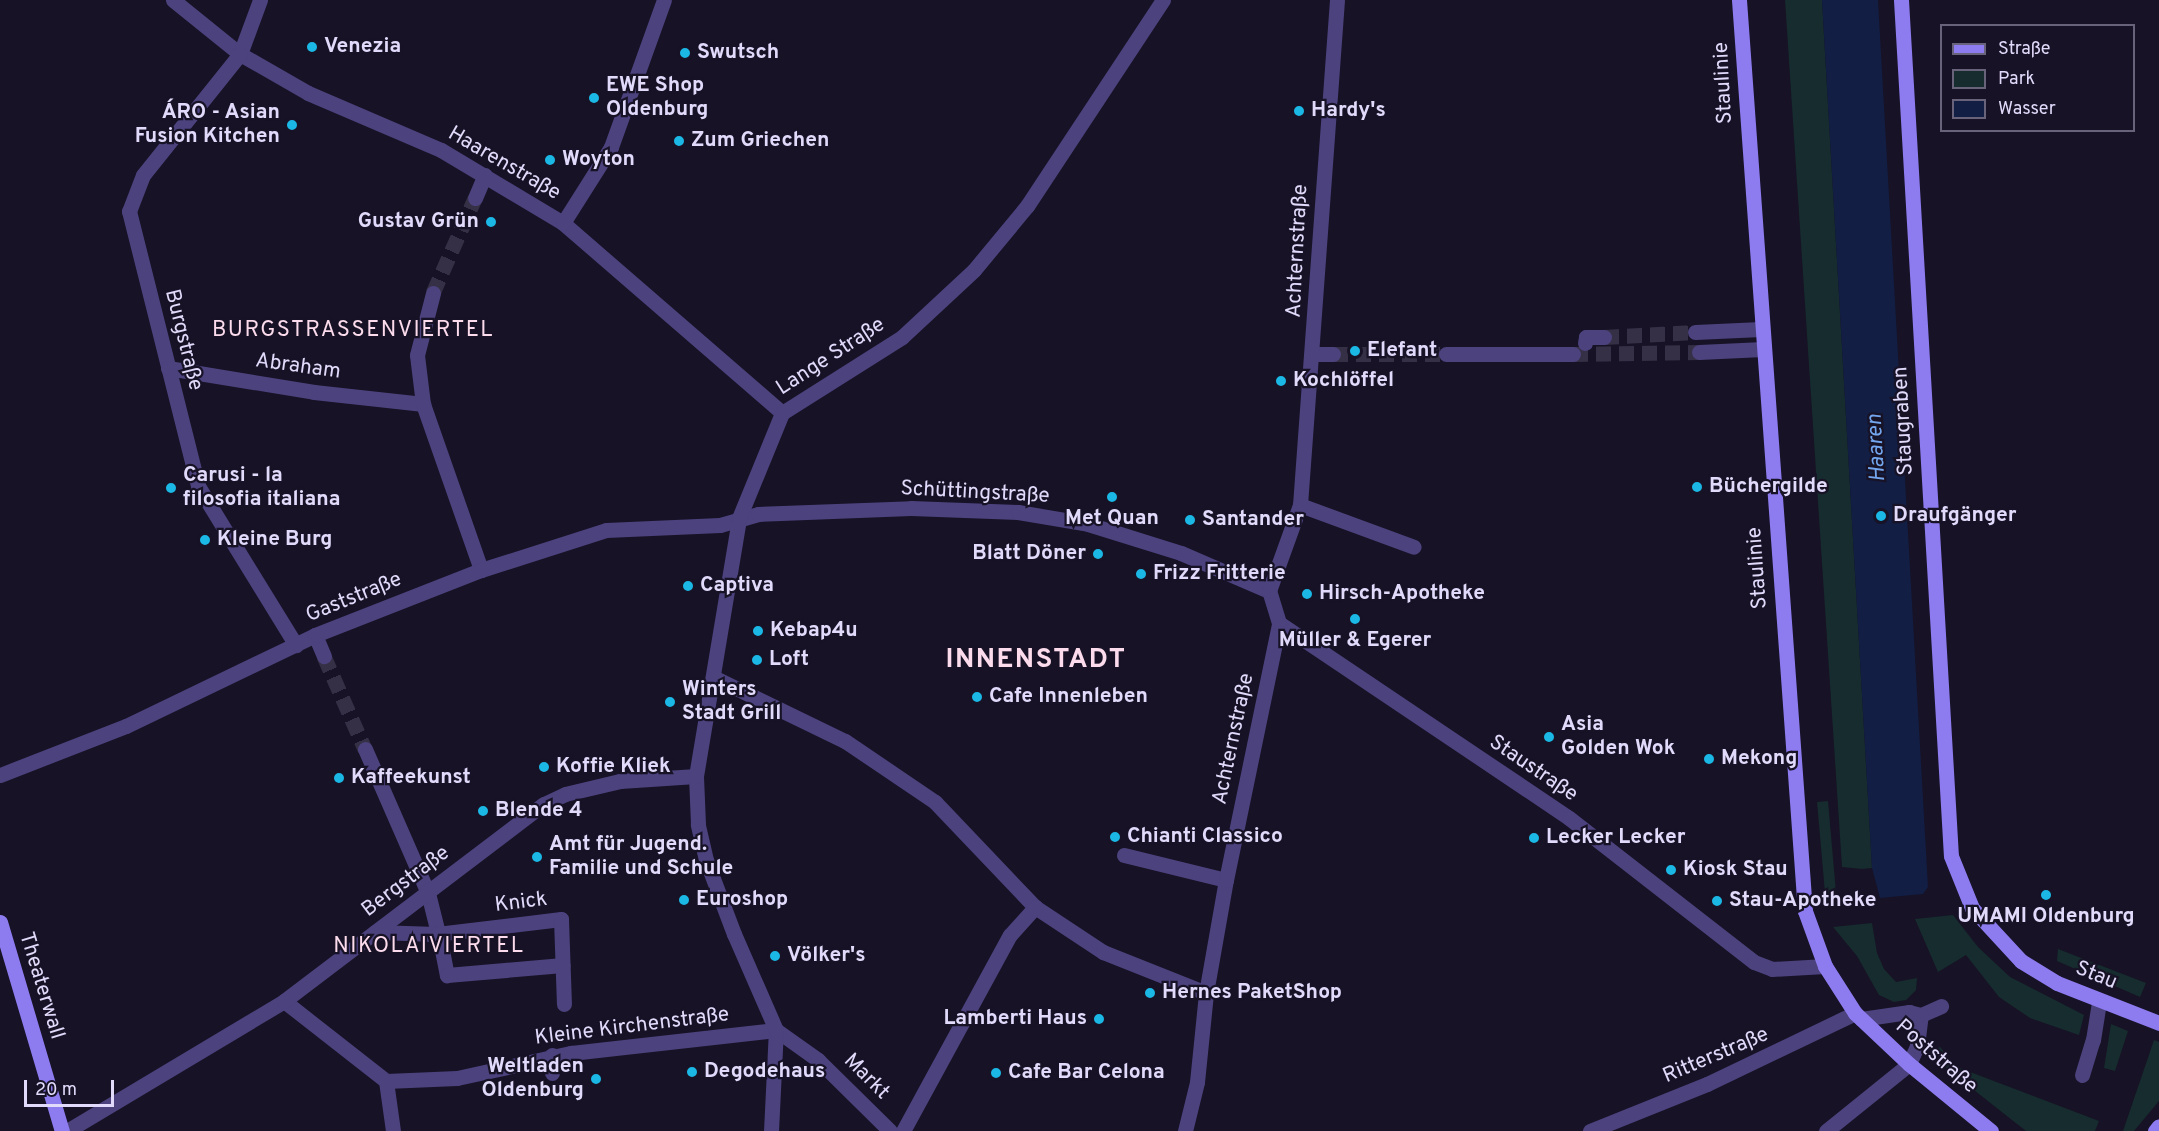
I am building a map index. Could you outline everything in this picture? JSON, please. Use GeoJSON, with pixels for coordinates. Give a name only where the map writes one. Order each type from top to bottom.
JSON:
{"type":"FeatureCollection","features":[{"type":"Feature","properties":{"kind":"street","name":"Haarenstraße"},"geometry":{"type":"LineString","coordinates":[[174,0],[240,54],[308,93],[441,150],[563,223],[782,413]]}},
{"type":"Feature","properties":{"kind":"street","name":"Burgstraße"},"geometry":{"type":"LineString","coordinates":[[260,0],[240,54],[143,175],[129,211],[198,486],[296,645]]}},
{"type":"Feature","properties":{"kind":"street"},"geometry":{"type":"LineString","coordinates":[[563,223],[611,147],[664,0]]}},
{"type":"Feature","properties":{"kind":"street","name":"Lange Straße"},"geometry":{"type":"LineString","coordinates":[[776,1030],[706,860],[698,824],[696,776],[739,518],[782,413],[902,337],[974,270],[1027,206],[1163,0]]}},
{"type":"Feature","properties":{"kind":"street","name":"Achternstraße"},"geometry":{"type":"LineString","coordinates":[[1269,591],[1300,505],[1337,0]]}},
{"type":"Feature","properties":{"kind":"street","name":"Staulinie"},"geometry":{"type":"LineString","coordinates":[[1739,0],[1805,911],[1825,966],[1858,1016]]}},
{"type":"Feature","properties":{"kind":"street","name":"Staugraben"},"geometry":{"type":"LineString","coordinates":[[1901,0],[1948,839],[1957,873],[1972,908],[2021,961]]}},
{"type":"Feature","properties":{"kind":"street"},"geometry":{"type":"LineString","coordinates":[[475,198],[485,175]]}},
{"type":"Feature","properties":{"kind":"street"},"geometry":{"type":"LineString","coordinates":[[433,292],[417,355],[423,404],[481,570]]}},
{"type":"Feature","properties":{"kind":"street"},"geometry":{"type":"LineString","coordinates":[[1695,332],[1761,328]]}},
{"type":"Feature","properties":{"kind":"street"},"geometry":{"type":"LineString","coordinates":[[1585,343],[1586,337],[1604,337]]}},
{"type":"Feature","properties":{"kind":"street"},"geometry":{"type":"LineString","coordinates":[[1699,352],[1763,349]]}},
{"type":"Feature","properties":{"kind":"street"},"geometry":{"type":"LineString","coordinates":[[1312,354],[1333,354]]}},
{"type":"Feature","properties":{"kind":"street"},"geometry":{"type":"LineString","coordinates":[[1446,354],[1573,354]]}},
{"type":"Feature","properties":{"kind":"street","name":"Abraham"},"geometry":{"type":"LineString","coordinates":[[168,368],[314,392],[423,404]]}},
{"type":"Feature","properties":{"kind":"street"},"geometry":{"type":"LineString","coordinates":[[1300,505],[1414,547]]}},
{"type":"Feature","properties":{"kind":"street","name":"Schüttingstraße"},"geometry":{"type":"LineString","coordinates":[[739,518],[911,508],[1018,512],[1088,524],[1181,553],[1269,591]]}},
{"type":"Feature","properties":{"kind":"street","name":"Gaststraße"},"geometry":{"type":"LineString","coordinates":[[0,775],[126,726],[315,635],[481,570],[606,530],[720,525],[739,518]]}},
{"type":"Feature","properties":{"kind":"street"},"geometry":{"type":"LineString","coordinates":[[1269,591],[1280,623]]}},
{"type":"Feature","properties":{"kind":"street","name":"Achternstraße"},"geometry":{"type":"LineString","coordinates":[[1185,1131],[1197,1082],[1206,993],[1226,880],[1280,623]]}},
{"type":"Feature","properties":{"kind":"street","name":"Staustraße"},"geometry":{"type":"LineString","coordinates":[[1280,623],[1569,818],[1754,962],[1772,969],[1825,966]]}},
{"type":"Feature","properties":{"kind":"street"},"geometry":{"type":"LineString","coordinates":[[315,635],[324,656]]}},
{"type":"Feature","properties":{"kind":"street"},"geometry":{"type":"LineString","coordinates":[[713,676],[845,741],[934,802],[1035,907],[1103,952],[1206,993]]}},
{"type":"Feature","properties":{"kind":"street"},"geometry":{"type":"LineString","coordinates":[[365,749],[428,892],[447,975],[563,965]]}},
{"type":"Feature","properties":{"kind":"street","name":"Bergstraße"},"geometry":{"type":"LineString","coordinates":[[67,1131],[284,1001],[525,816],[565,794],[620,781],[696,776]]}},
{"type":"Feature","properties":{"kind":"street"},"geometry":{"type":"LineString","coordinates":[[1124,855],[1226,880]]}},
{"type":"Feature","properties":{"kind":"street"},"geometry":{"type":"LineString","coordinates":[[903,1131],[1010,935],[1035,907]]}},
{"type":"Feature","properties":{"kind":"street","name":"Knick"},"geometry":{"type":"LineString","coordinates":[[375,932],[439,939],[561,919],[564,1004]]}},
{"type":"Feature","properties":{"kind":"street","name":"Theaterwall"},"geometry":{"type":"LineString","coordinates":[[0,922],[62,1131]]}},
{"type":"Feature","properties":{"kind":"street","name":"Stau"},"geometry":{"type":"LineString","coordinates":[[2021,961],[2057,983],[2159,1023]]}},
{"type":"Feature","properties":{"kind":"street"},"geometry":{"type":"LineString","coordinates":[[284,1001],[386,1081],[393,1131]]}},
{"type":"Feature","properties":{"kind":"street"},"geometry":{"type":"LineString","coordinates":[[2082,1075],[2093,1040],[2099,1001]]}},
{"type":"Feature","properties":{"kind":"street"},"geometry":{"type":"LineString","coordinates":[[1826,1131],[1909,1064],[1917,1046],[1921,1015],[1941,1006]]}},
{"type":"Feature","properties":{"kind":"street","name":"Ritterstraße"},"geometry":{"type":"LineString","coordinates":[[1590,1131],[1707,1084],[1858,1016],[1909,1012],[1921,1015]]}},
{"type":"Feature","properties":{"kind":"street","name":"Poststraße"},"geometry":{"type":"LineString","coordinates":[[1858,1016],[1909,1064],[1991,1131]]}},
{"type":"Feature","properties":{"kind":"street"},"geometry":{"type":"LineString","coordinates":[[771,1131],[776,1030]]}},
{"type":"Feature","properties":{"kind":"street","name":"Kleine Kirchenstraße"},"geometry":{"type":"LineString","coordinates":[[386,1081],[457,1078],[552,1055],[776,1030]]}},
{"type":"Feature","properties":{"kind":"street","name":"Markt"},"geometry":{"type":"LineString","coordinates":[[776,1030],[818,1060],[890,1131]]}},
{"type":"Feature","properties":{"kind":"street"},"geometry":{"type":"LineString","coordinates":[[552,1055],[552,1073]]}},
{"type":"Feature","properties":{"kind":"street"},"geometry":{"type":"LineString","coordinates":[[2155,1131],[2159,1126]]}},
{"type":"Feature","properties":{"kind":"green space"},"geometry":{"type":"Polygon","coordinates":[[[1785,0],[1822,0],[1872,868],[1862,869],[1842,867],[1785,0]]]}},
{"type":"Feature","properties":{"kind":"green space"},"geometry":{"type":"Polygon","coordinates":[[[1828,801],[1837,902],[1826,903],[1817,802],[1828,801]]]}},
{"type":"Feature","properties":{"kind":"green space"},"geometry":{"type":"Polygon","coordinates":[[[1953,915],[1978,947],[2010,977],[2084,1015],[2079,1035],[2030,1018],[1999,997],[1966,955],[1938,972],[1915,919],[1953,915]]]}},
{"type":"Feature","properties":{"kind":"green space"},"geometry":{"type":"Polygon","coordinates":[[[1872,923],[1877,953],[1884,969],[1896,982],[1917,978],[1916,990],[1906,1000],[1894,1002],[1879,995],[1857,956],[1833,927],[1872,923]]]}},
{"type":"Feature","properties":{"kind":"green space"},"geometry":{"type":"Polygon","coordinates":[[[2058,949],[2146,983],[2140,997],[2057,961],[2058,949]]]}},
{"type":"Feature","properties":{"kind":"green space"},"geometry":{"type":"Polygon","coordinates":[[[2111,1024],[2128,1031],[2115,1071],[2104,1068],[2111,1024]]]}},
{"type":"Feature","properties":{"kind":"green space"},"geometry":{"type":"Polygon","coordinates":[[[2154,1040],[2159,1042],[2159,1101],[2134,1131],[2123,1131],[2154,1040]]]}},
{"type":"Feature","properties":{"kind":"green space"},"geometry":{"type":"Polygon","coordinates":[[[1940,1047],[1957,1067],[2099,1121],[2095,1131],[2026,1131],[1932,1057],[1930,1052],[1940,1047]]]}},
{"type":"Feature","properties":{"kind":"water","name":"Haaren"},"geometry":{"type":"Polygon","coordinates":[[[1822,0],[1878,0],[1928,887],[1923,894],[1880,898],[1872,868],[1822,0]]]}},
{"type":"Feature","properties":{"kind":"tunnel"},"geometry":{"type":"LineString","coordinates":[[433,293],[475,198]]}},
{"type":"Feature","properties":{"kind":"tunnel"},"geometry":{"type":"LineString","coordinates":[[1604,337],[1695,332]]}},
{"type":"Feature","properties":{"kind":"tunnel"},"geometry":{"type":"LineString","coordinates":[[1573,354],[1699,352]]}},
{"type":"Feature","properties":{"kind":"tunnel"},"geometry":{"type":"LineString","coordinates":[[1333,354],[1446,354]]}},
{"type":"Feature","properties":{"kind":"tunnel"},"geometry":{"type":"LineString","coordinates":[[324,656],[365,749]]}},
{"type":"Feature","properties":{"kind":"place","name":"Venezia"},"geometry":{"type":"Point","coordinates":[312,47]}},
{"type":"Feature","properties":{"kind":"place","name":"Swutsch"},"geometry":{"type":"Point","coordinates":[685,53]}},
{"type":"Feature","properties":{"kind":"place","name":"EWE Shop Oldenburg"},"geometry":{"type":"Point","coordinates":[594,98]}},
{"type":"Feature","properties":{"kind":"place","name":"Hardy's"},"geometry":{"type":"Point","coordinates":[1299,111]}},
{"type":"Feature","properties":{"kind":"place","name":"ÁRO - Asian Fusion Kitchen"},"geometry":{"type":"Point","coordinates":[292,125]}},
{"type":"Feature","properties":{"kind":"place","name":"Zum Griechen"},"geometry":{"type":"Point","coordinates":[679,141]}},
{"type":"Feature","properties":{"kind":"place","name":"Woyton"},"geometry":{"type":"Point","coordinates":[550,160]}},
{"type":"Feature","properties":{"kind":"place","name":"Gustav Grün"},"geometry":{"type":"Point","coordinates":[491,222]}},
{"type":"Feature","properties":{"kind":"place","name":"Elefant"},"geometry":{"type":"Point","coordinates":[1355,351]}},
{"type":"Feature","properties":{"kind":"place","name":"Kochlöffel"},"geometry":{"type":"Point","coordinates":[1281,381]}},
{"type":"Feature","properties":{"kind":"place","name":"Büchergilde"},"geometry":{"type":"Point","coordinates":[1697,487]}},
{"type":"Feature","properties":{"kind":"place","name":"Carusi - la filosofia italiana"},"geometry":{"type":"Point","coordinates":[171,488]}},
{"type":"Feature","properties":{"kind":"place","name":"Met Quan"},"geometry":{"type":"Point","coordinates":[1112,497]}},
{"type":"Feature","properties":{"kind":"place","name":"Draufgänger"},"geometry":{"type":"Point","coordinates":[1881,516]}},
{"type":"Feature","properties":{"kind":"place","name":"Santander"},"geometry":{"type":"Point","coordinates":[1190,520]}},
{"type":"Feature","properties":{"kind":"place","name":"Kleine Burg"},"geometry":{"type":"Point","coordinates":[205,540]}},
{"type":"Feature","properties":{"kind":"place","name":"Blatt Döner"},"geometry":{"type":"Point","coordinates":[1098,554]}},
{"type":"Feature","properties":{"kind":"place","name":"Frizz Fritterie"},"geometry":{"type":"Point","coordinates":[1141,574]}},
{"type":"Feature","properties":{"kind":"place","name":"Captiva"},"geometry":{"type":"Point","coordinates":[688,586]}},
{"type":"Feature","properties":{"kind":"place","name":"Hirsch-Apotheke"},"geometry":{"type":"Point","coordinates":[1307,594]}},
{"type":"Feature","properties":{"kind":"place","name":"Müller & Egerer"},"geometry":{"type":"Point","coordinates":[1355,619]}},
{"type":"Feature","properties":{"kind":"place","name":"Kebap4u"},"geometry":{"type":"Point","coordinates":[758,631]}},
{"type":"Feature","properties":{"kind":"place","name":"Loft"},"geometry":{"type":"Point","coordinates":[757,660]}},
{"type":"Feature","properties":{"kind":"place","name":"Cafe Innenleben"},"geometry":{"type":"Point","coordinates":[977,697]}},
{"type":"Feature","properties":{"kind":"place","name":"Winters Stadt Grill"},"geometry":{"type":"Point","coordinates":[670,702]}},
{"type":"Feature","properties":{"kind":"place","name":"Asia Golden Wok"},"geometry":{"type":"Point","coordinates":[1549,737]}},
{"type":"Feature","properties":{"kind":"place","name":"Mekong"},"geometry":{"type":"Point","coordinates":[1709,759]}},
{"type":"Feature","properties":{"kind":"place","name":"Koffie Kliek"},"geometry":{"type":"Point","coordinates":[544,767]}},
{"type":"Feature","properties":{"kind":"place","name":"Kaffeekunst"},"geometry":{"type":"Point","coordinates":[339,778]}},
{"type":"Feature","properties":{"kind":"place","name":"Blende 4"},"geometry":{"type":"Point","coordinates":[483,811]}},
{"type":"Feature","properties":{"kind":"place","name":"Chianti Classico"},"geometry":{"type":"Point","coordinates":[1115,837]}},
{"type":"Feature","properties":{"kind":"place","name":"Lecker Lecker"},"geometry":{"type":"Point","coordinates":[1534,838]}},
{"type":"Feature","properties":{"kind":"place","name":"Amt für Jugend. Familie und Schule"},"geometry":{"type":"Point","coordinates":[537,857]}},
{"type":"Feature","properties":{"kind":"place","name":"Kiosk Stau"},"geometry":{"type":"Point","coordinates":[1671,870]}},
{"type":"Feature","properties":{"kind":"place","name":"UMAMI Oldenburg"},"geometry":{"type":"Point","coordinates":[2046,895]}},
{"type":"Feature","properties":{"kind":"place","name":"Euroshop"},"geometry":{"type":"Point","coordinates":[684,900]}},
{"type":"Feature","properties":{"kind":"place","name":"Stau-Apotheke"},"geometry":{"type":"Point","coordinates":[1717,901]}},
{"type":"Feature","properties":{"kind":"place","name":"Völker's"},"geometry":{"type":"Point","coordinates":[775,956]}},
{"type":"Feature","properties":{"kind":"place","name":"Hernes PaketShop"},"geometry":{"type":"Point","coordinates":[1150,993]}},
{"type":"Feature","properties":{"kind":"place","name":"Lamberti Haus"},"geometry":{"type":"Point","coordinates":[1099,1019]}},
{"type":"Feature","properties":{"kind":"place","name":"Degodehaus"},"geometry":{"type":"Point","coordinates":[692,1072]}},
{"type":"Feature","properties":{"kind":"place","name":"Cafe Bar Celona"},"geometry":{"type":"Point","coordinates":[996,1073]}},
{"type":"Feature","properties":{"kind":"place","name":"Weltladen Oldenburg"},"geometry":{"type":"Point","coordinates":[596,1079]}},
{"type":"Feature","properties":{"kind":"district","name":"BURGSTRASSENVIERTEL"},"geometry":{"type":"Point","coordinates":[353,331]}},
{"type":"Feature","properties":{"kind":"district","name":"INNENSTADT"},"geometry":{"type":"Point","coordinates":[1036,661]}},
{"type":"Feature","properties":{"kind":"district","name":"NIKOLAIVIERTEL"},"geometry":{"type":"Point","coordinates":[429,947]}}]}
